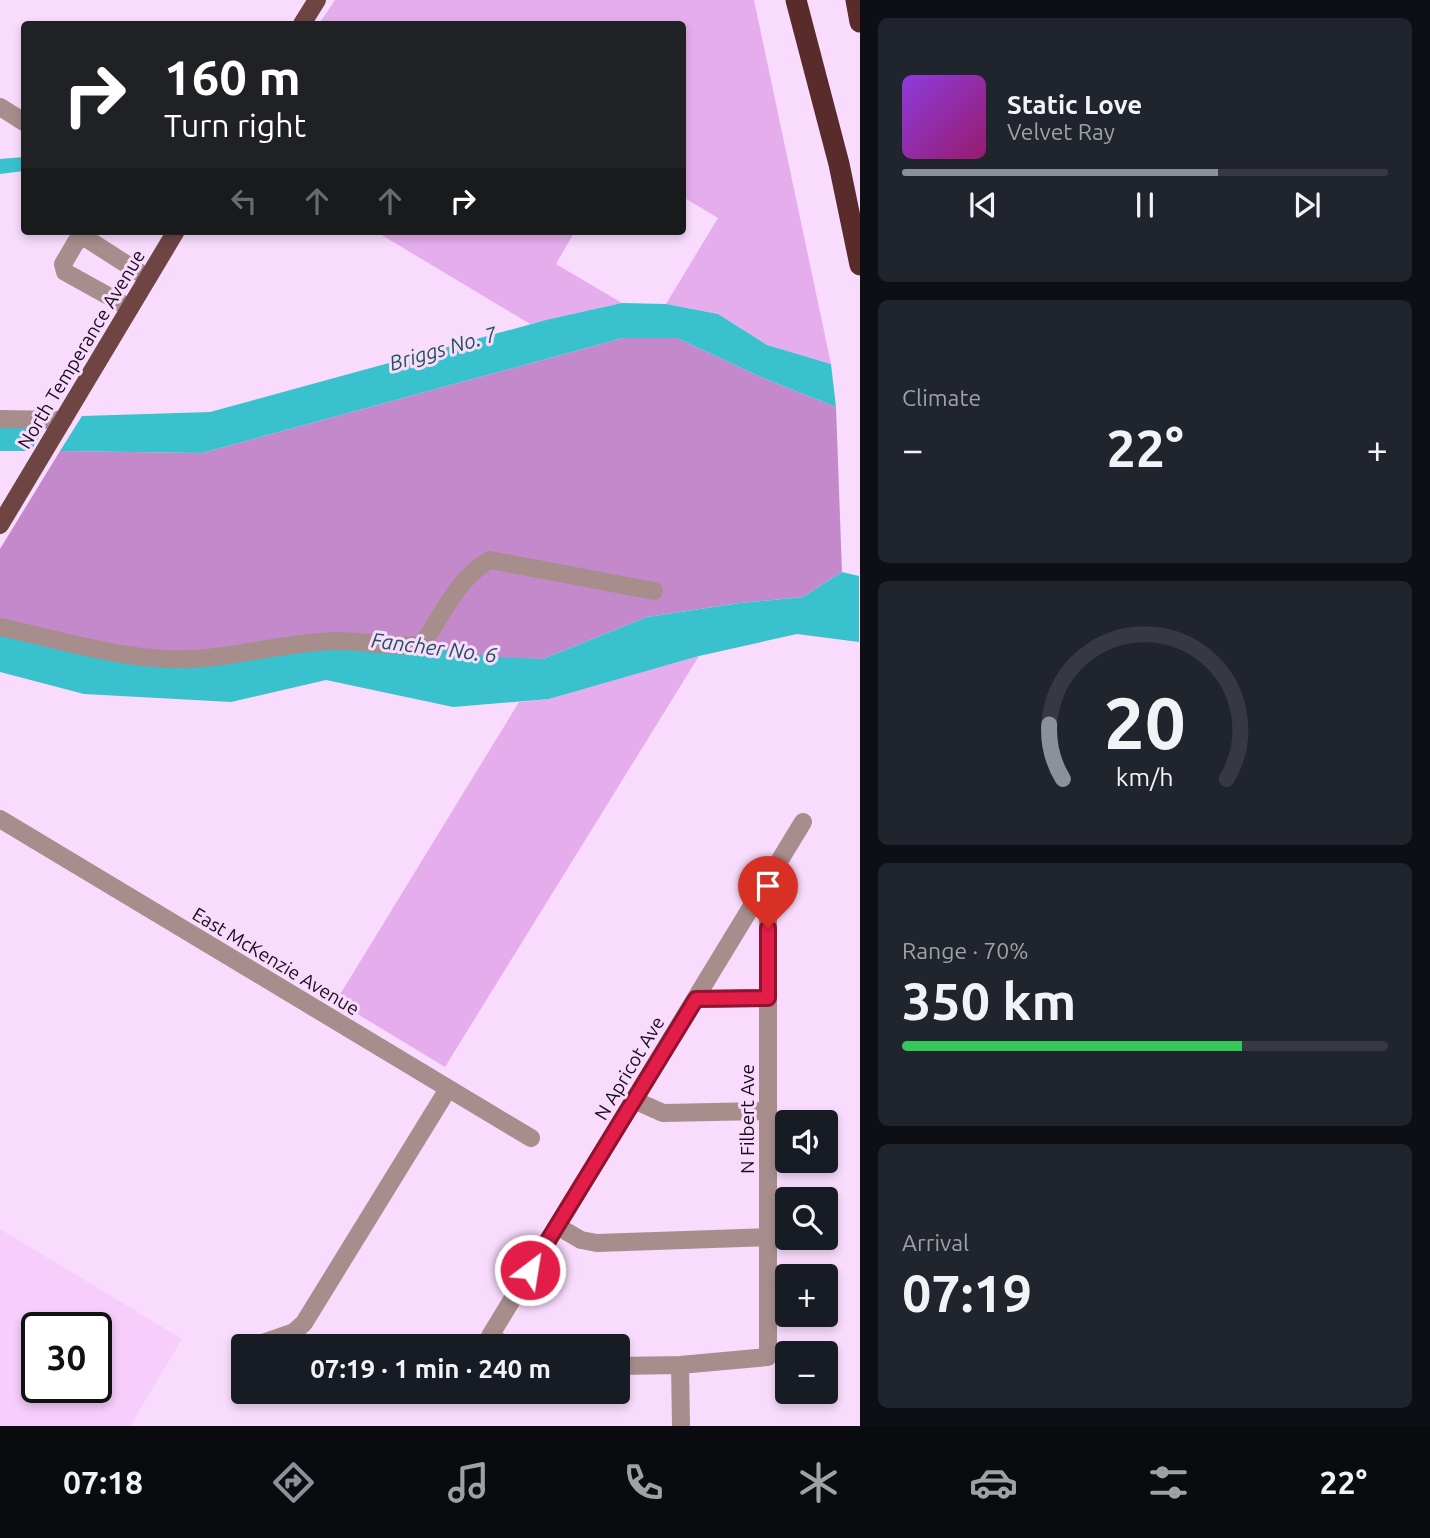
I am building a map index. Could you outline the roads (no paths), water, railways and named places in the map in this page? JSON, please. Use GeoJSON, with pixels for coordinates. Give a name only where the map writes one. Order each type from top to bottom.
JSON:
{"type":"FeatureCollection","features":[{"type":"Feature","properties":{"kind":"highway"},"geometry":{"type":"LineString","coordinates":[[796,0],[839,164],[859,265]]}},
{"type":"Feature","properties":{"kind":"highway"},"geometry":{"type":"LineString","coordinates":[[856,0],[859,22]]}},
{"type":"Feature","properties":{"kind":"main road"},"geometry":{"type":"LineString","coordinates":[[304,21],[317,0]]}},
{"type":"Feature","properties":{"kind":"main road","name":"North Temperance Avenue"},"geometry":{"type":"LineString","coordinates":[[0,524],[5,503],[63,421],[174,235]]}},
{"type":"Feature","properties":{"kind":"street"},"geometry":{"type":"LineString","coordinates":[[0,107],[21,120]]}},
{"type":"Feature","properties":{"kind":"street"},"geometry":{"type":"LineString","coordinates":[[130,308],[65,272],[63,264],[76,242],[84,237],[148,278]]}},
{"type":"Feature","properties":{"kind":"street"},"geometry":{"type":"LineString","coordinates":[[0,419],[63,421]]}},
{"type":"Feature","properties":{"kind":"street"},"geometry":{"type":"LineString","coordinates":[[0,627],[130,655],[204,658],[317,642],[339,641],[402,647],[422,645],[467,579],[477,567],[490,560],[653,591]]}},
{"type":"Feature","properties":{"kind":"street","name":"East McKenzie Avenue"},"geometry":{"type":"LineString","coordinates":[[0,819],[531,1138]]}},
{"type":"Feature","properties":{"kind":"street","name":"N Apricot Ave"},"geometry":{"type":"LineString","coordinates":[[491,1334],[803,822]]}},
{"type":"Feature","properties":{"kind":"street","name":"N Filbert Ave"},"geometry":{"type":"LineString","coordinates":[[680,1365],[768,1357],[768,881]]}},
{"type":"Feature","properties":{"kind":"street"},"geometry":{"type":"LineString","coordinates":[[696,999],[768,998]]}},
{"type":"Feature","properties":{"kind":"street"},"geometry":{"type":"LineString","coordinates":[[288,1334],[304,1323],[448,1089]]}},
{"type":"Feature","properties":{"kind":"street"},"geometry":{"type":"LineString","coordinates":[[634,1100],[663,1113],[768,1111]]}},
{"type":"Feature","properties":{"kind":"street"},"geometry":{"type":"LineString","coordinates":[[557,1226],[580,1240],[597,1243],[768,1237]]}},
{"type":"Feature","properties":{"kind":"street"},"geometry":{"type":"LineString","coordinates":[[630,1366],[680,1365],[681,1426]]}},
{"type":"Feature","properties":{"kind":"water"},"geometry":{"type":"Polygon","coordinates":[[[21,157],[21,171],[0,174],[0,159],[21,157]]]}},
{"type":"Feature","properties":{"kind":"water","name":"Briggs No. 7"},"geometry":{"type":"Polygon","coordinates":[[[622,303],[666,304],[718,314],[767,345],[831,364],[836,407],[763,378],[677,338],[623,338],[202,453],[60,451],[82,416],[210,412],[546,320],[622,303]]]}},
{"type":"Feature","properties":{"kind":"water"},"geometry":{"type":"Polygon","coordinates":[[[0,417],[50,418],[31,451],[0,451],[0,417]]]}},
{"type":"Feature","properties":{"kind":"water"},"geometry":{"type":"Polygon","coordinates":[[[842,572],[859,576],[859,642],[797,634],[699,656],[549,699],[453,707],[326,680],[231,702],[84,694],[0,672],[0,623],[128,652],[204,655],[345,636],[495,657],[543,659],[647,617],[803,597],[842,572]]]}},
{"type":"Feature","properties":{"kind":"water label","name":"Fancher No. 6"},"geometry":{"type":"Point","coordinates":[434,648]}}]}
